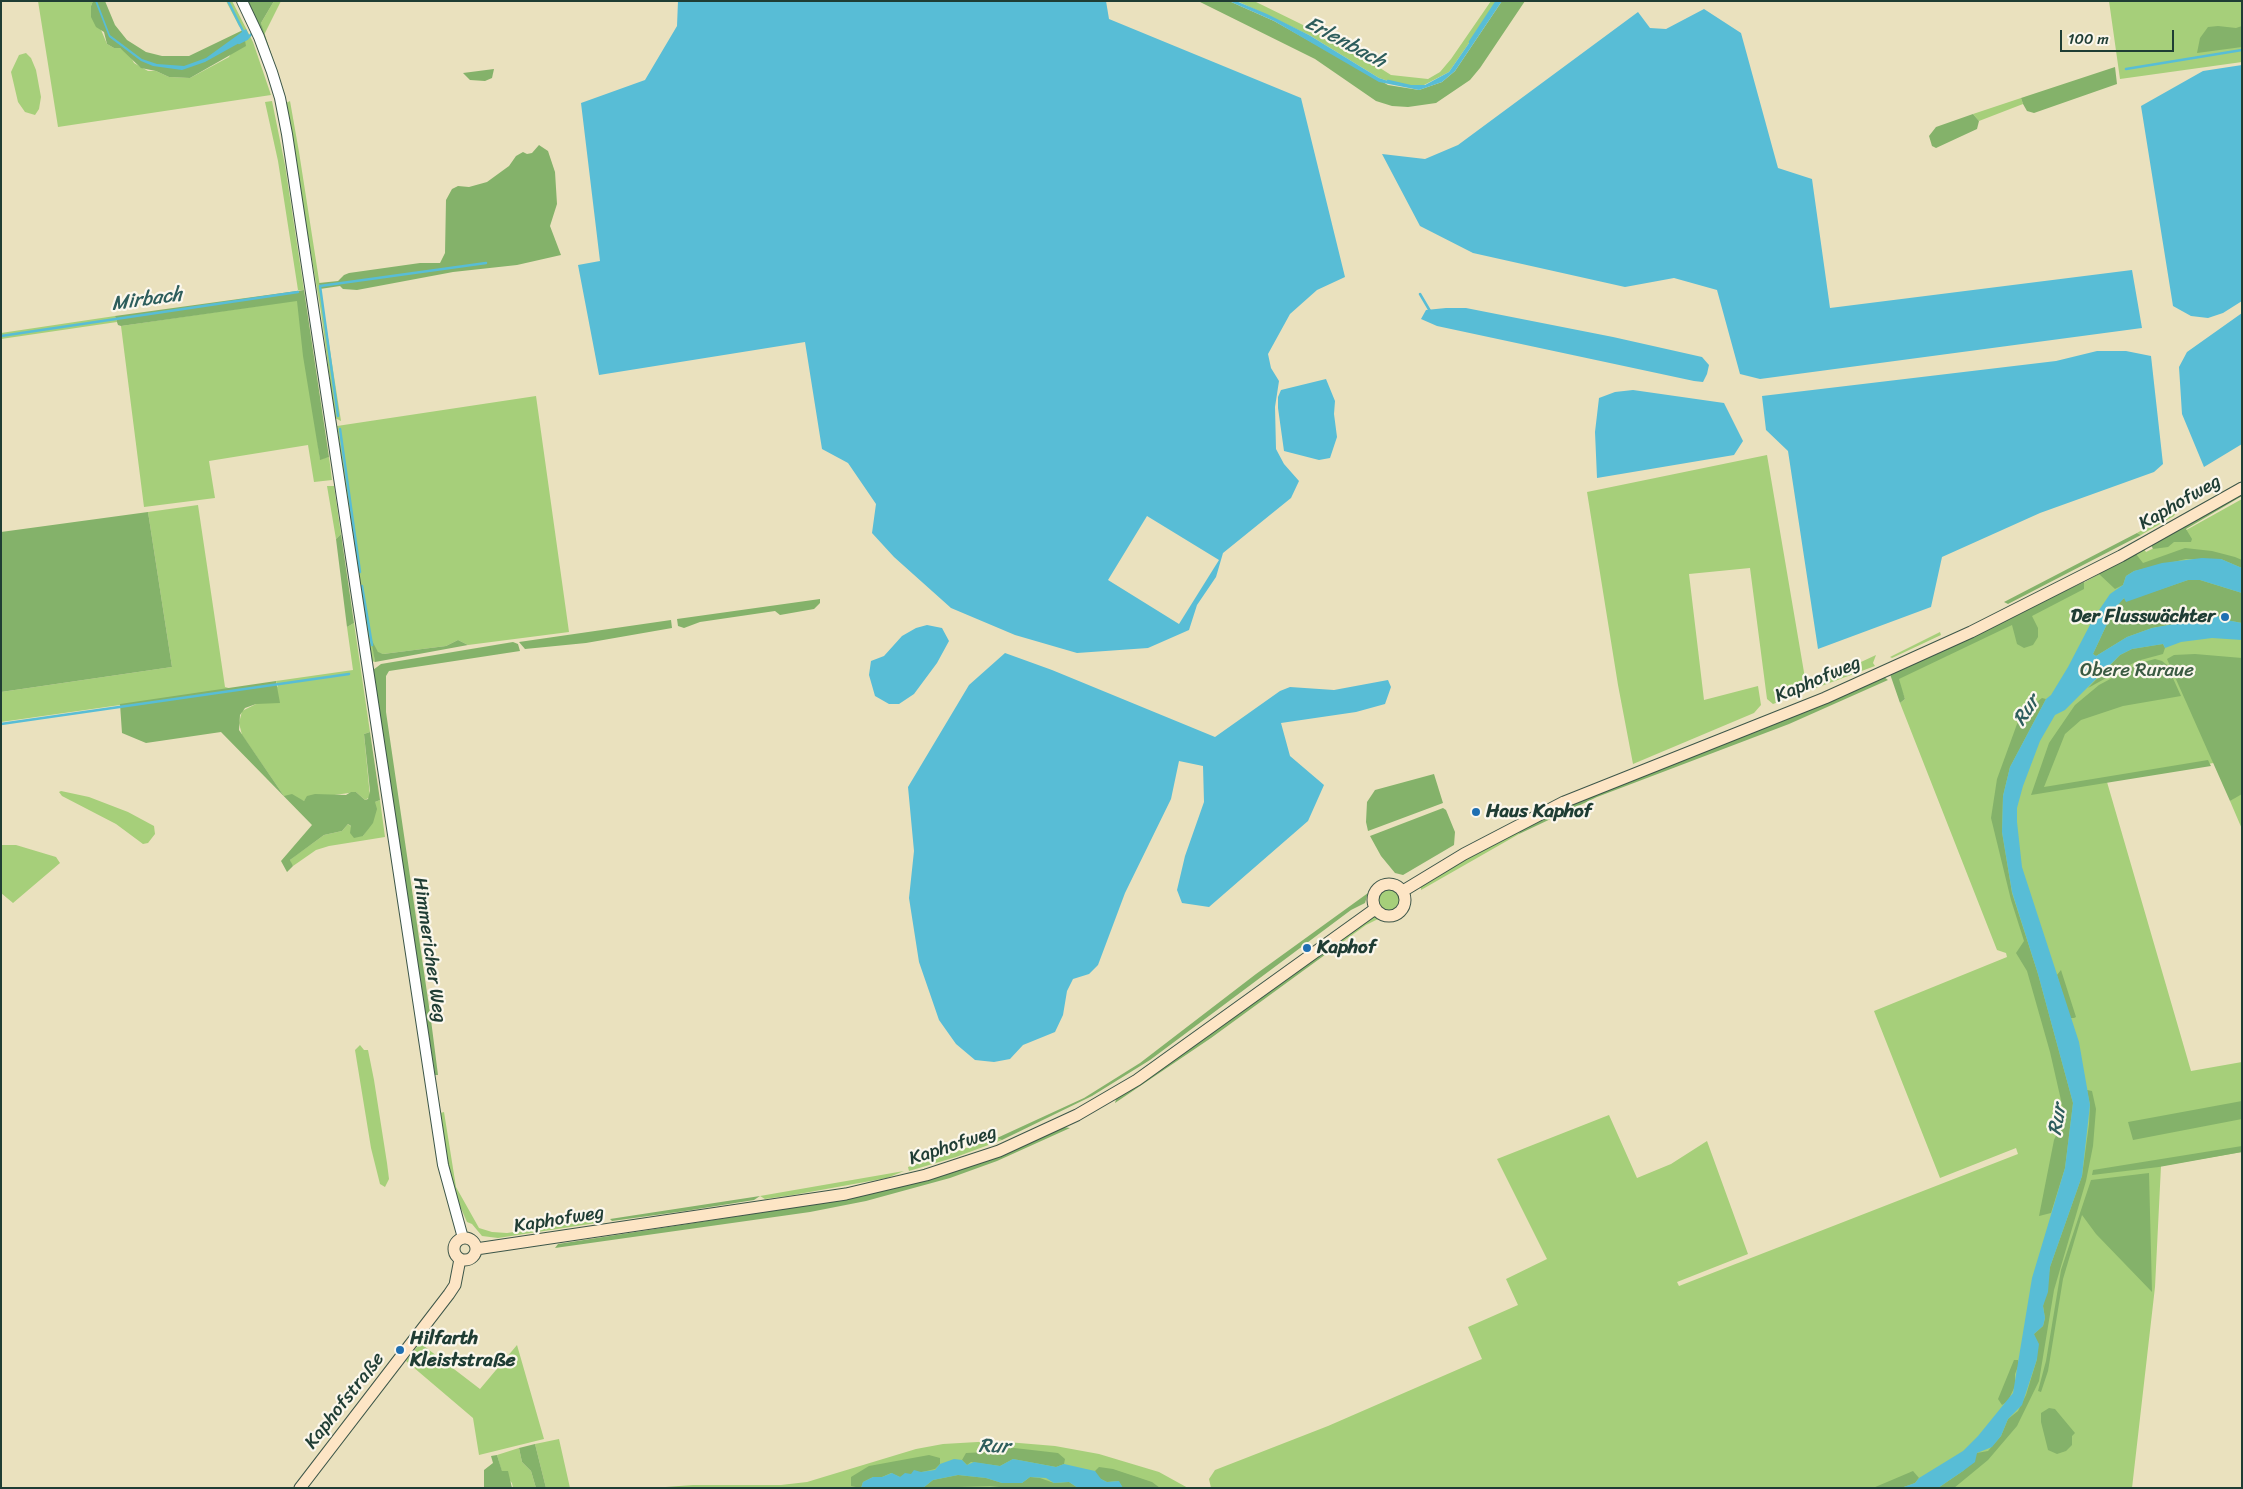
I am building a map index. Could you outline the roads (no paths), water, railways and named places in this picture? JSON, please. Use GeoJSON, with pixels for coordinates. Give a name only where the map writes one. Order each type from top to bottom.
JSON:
{"type":"FeatureCollection","features":[{"type":"Feature","properties":{"kind":"main road","name":"Kaphofweg"},"geometry":{"type":"LineString","coordinates":[[1403,891],[1464,854],[1564,802],[1825,698],[1971,632],[2121,556],[2242,488]]}},
{"type":"Feature","properties":{"kind":"main road"},"geometry":{"type":"LineString","coordinates":[[1392,884],[1403,891],[1405,904],[1396,914],[1382,915],[1375,909],[1373,895],[1379,887],[1392,884]]}},
{"type":"Feature","properties":{"kind":"main road","name":"Kaphofweg"},"geometry":{"type":"LineString","coordinates":[[476,1248],[538,1241],[856,1192],[926,1175],[999,1150],[1077,1115],[1136,1080],[1375,909]]}},
{"type":"Feature","properties":{"kind":"main road"},"geometry":{"type":"LineString","coordinates":[[463,1238],[472,1240],[476,1248],[471,1258],[460,1259],[454,1250],[456,1242],[463,1238]]}},
{"type":"Feature","properties":{"kind":"main road","name":"Kaphofstraße"},"geometry":{"type":"LineString","coordinates":[[300,1488],[449,1294],[455,1285],[460,1259]]}},
{"type":"Feature","properties":{"kind":"street","name":"Himmericher Weg"},"geometry":{"type":"LineString","coordinates":[[242,1],[259,37],[280,98],[287,134],[443,1165],[463,1238]]}},
{"type":"Feature","properties":{"kind":"water"},"geometry":{"type":"Polygon","coordinates":[[[95,1],[97,1],[110,35],[142,59],[157,64],[184,66],[206,58],[246,29],[250,37],[205,62],[182,70],[153,66],[141,61],[109,37],[95,1]]]}},
{"type":"Feature","properties":{"kind":"water"},"geometry":{"type":"Polygon","coordinates":[[[678,1],[1106,1],[1109,19],[1301,98],[1345,277],[1317,290],[1290,314],[1268,354],[1271,368],[1279,381],[1275,407],[1276,449],[1284,464],[1299,481],[1291,498],[1223,553],[1216,577],[1197,605],[1189,630],[1148,648],[1077,653],[1015,635],[951,608],[894,557],[872,533],[876,504],[848,463],[822,449],[805,342],[599,375],[578,265],[600,261],[581,103],[645,80],[677,26],[678,1]],[[1147,516],[1108,580],[1179,624],[1219,560],[1147,516]]]}},
{"type":"Feature","properties":{"kind":"water"},"geometry":{"type":"Polygon","coordinates":[[[1229,1],[1236,1],[1267,14],[1309,35],[1379,78],[1400,85],[1425,85],[1449,72],[1498,1],[1502,1],[1455,71],[1442,82],[1419,90],[1379,82],[1274,21],[1229,1]]]}},
{"type":"Feature","properties":{"kind":"water"},"geometry":{"type":"Polygon","coordinates":[[[1704,9],[1741,33],[1778,168],[1812,179],[1830,308],[2132,270],[2142,328],[1760,379],[1740,374],[1717,290],[1674,278],[1625,287],[1473,253],[1420,226],[1382,154],[1425,159],[1458,145],[1638,12],[1650,28],[1666,29],[1704,9]]]}},
{"type":"Feature","properties":{"kind":"water"},"geometry":{"type":"Polygon","coordinates":[[[2242,65],[2242,301],[2223,313],[2208,318],[2191,316],[2173,306],[2141,106],[2203,71],[2242,65]]]}},
{"type":"Feature","properties":{"kind":"water"},"geometry":{"type":"Polygon","coordinates":[[[1466,308],[1702,357],[1709,365],[1707,374],[1703,382],[1694,381],[1437,326],[1421,319],[1426,310],[1466,308]]]}},
{"type":"Feature","properties":{"kind":"water"},"geometry":{"type":"Polygon","coordinates":[[[2242,313],[2242,444],[2204,467],[2182,414],[2179,367],[2187,352],[2242,313]]]}},
{"type":"Feature","properties":{"kind":"water"},"geometry":{"type":"Polygon","coordinates":[[[2097,351],[2126,351],[2151,356],[2163,464],[2154,472],[2040,513],[1942,557],[1931,607],[1818,649],[1788,451],[1766,430],[1762,396],[2056,361],[2097,351]]]}},
{"type":"Feature","properties":{"kind":"water"},"geometry":{"type":"Polygon","coordinates":[[[1326,379],[1335,401],[1334,414],[1337,437],[1330,458],[1319,460],[1284,451],[1278,408],[1278,397],[1281,390],[1326,379]]]}},
{"type":"Feature","properties":{"kind":"water"},"geometry":{"type":"Polygon","coordinates":[[[1633,390],[1724,403],[1743,441],[1734,455],[1597,478],[1595,432],[1599,398],[1615,392],[1633,390]]]}},
{"type":"Feature","properties":{"kind":"water"},"geometry":{"type":"Polygon","coordinates":[[[2202,558],[2221,559],[2242,568],[2242,593],[2200,580],[2188,580],[2126,602],[2124,598],[2113,611],[2093,654],[2096,656],[2127,637],[2152,628],[2195,620],[2205,621],[2208,616],[2217,615],[2221,619],[2242,623],[2242,640],[2212,638],[2181,642],[2165,648],[2163,644],[2132,649],[2120,655],[2065,710],[2055,715],[2040,741],[2023,786],[2017,808],[2022,867],[2079,1042],[2090,1105],[2082,1176],[2050,1267],[2048,1292],[2043,1306],[2045,1318],[2043,1326],[2034,1334],[2039,1344],[2037,1359],[2022,1405],[2008,1419],[2001,1436],[1992,1447],[1977,1453],[1975,1462],[1963,1471],[1938,1488],[1901,1488],[1915,1483],[1919,1478],[1963,1451],[1978,1436],[2013,1393],[2032,1278],[2065,1168],[2073,1103],[2038,974],[2012,892],[2002,832],[2003,796],[2010,767],[2046,699],[2051,695],[2068,667],[2093,619],[2110,594],[2123,585],[2126,576],[2134,571],[2162,563],[2202,558]]]}},
{"type":"Feature","properties":{"kind":"water"},"geometry":{"type":"Polygon","coordinates":[[[927,625],[942,628],[949,641],[937,663],[914,694],[899,704],[889,704],[875,696],[869,675],[871,661],[884,656],[902,636],[916,628],[927,625]]]}},
{"type":"Feature","properties":{"kind":"water"},"geometry":{"type":"Polygon","coordinates":[[[1005,653],[1052,670],[1215,737],[1280,691],[1290,687],[1334,690],[1388,680],[1391,687],[1385,704],[1356,712],[1281,723],[1290,756],[1324,785],[1308,821],[1209,907],[1182,903],[1177,890],[1185,856],[1204,802],[1203,766],[1179,761],[1171,799],[1125,893],[1098,965],[1089,974],[1073,979],[1067,991],[1063,1015],[1055,1032],[1023,1045],[1010,1059],[994,1062],[975,1060],[956,1044],[939,1020],[919,962],[909,898],[914,851],[908,787],[969,685],[1005,653]]]}},
{"type":"Feature","properties":{"kind":"water"},"geometry":{"type":"Polygon","coordinates":[[[954,1459],[962,1460],[967,1465],[974,1462],[1000,1466],[1013,1459],[1056,1467],[1064,1464],[1095,1471],[1101,1479],[1107,1482],[1119,1481],[1123,1488],[1078,1488],[1069,1482],[1054,1483],[1046,1478],[1030,1477],[1022,1483],[1002,1483],[986,1478],[958,1475],[933,1480],[923,1488],[861,1488],[863,1482],[873,1477],[882,1477],[892,1473],[900,1477],[905,1473],[911,1474],[914,1470],[921,1472],[935,1470],[940,1464],[954,1459]]]}},
{"type":"Feature","properties":{"kind":"waterway"},"geometry":{"type":"LineString","coordinates":[[228,1],[244,33]]}},
{"type":"Feature","properties":{"kind":"waterway","name":"Erlenbach"},"geometry":{"type":"LineString","coordinates":[[1470,42],[1497,1]]}},
{"type":"Feature","properties":{"kind":"waterway"},"geometry":{"type":"LineString","coordinates":[[239,43],[247,39],[254,31]]}},
{"type":"Feature","properties":{"kind":"waterway","name":"Mirbach"},"geometry":{"type":"LineString","coordinates":[[2126,69],[2242,50]]}},
{"type":"Feature","properties":{"kind":"waterway","name":"Erlenbach"},"geometry":{"type":"LineString","coordinates":[[1388,81],[1410,86]]}},
{"type":"Feature","properties":{"kind":"waterway","name":"Mirbach"},"geometry":{"type":"LineString","coordinates":[[338,416],[320,286],[486,263]]}},
{"type":"Feature","properties":{"kind":"waterway","name":"Mirbach"},"geometry":{"type":"LineString","coordinates":[[1,336],[298,292]]}},
{"type":"Feature","properties":{"kind":"waterway"},"geometry":{"type":"LineString","coordinates":[[1420,294],[1430,311]]}},
{"type":"Feature","properties":{"kind":"waterway"},"geometry":{"type":"LineString","coordinates":[[340,429],[360,572]]}},
{"type":"Feature","properties":{"kind":"waterway"},"geometry":{"type":"LineString","coordinates":[[362,586],[372,645]]}},
{"type":"Feature","properties":{"kind":"waterway"},"geometry":{"type":"LineString","coordinates":[[1,724],[349,674]]}},
{"type":"Feature","properties":{"kind":"place","name":"Der Flusswächter"},"geometry":{"type":"Point","coordinates":[2225,617]}},
{"type":"Feature","properties":{"kind":"place","name":"Haus Kaphof"},"geometry":{"type":"Point","coordinates":[1476,812]}},
{"type":"Feature","properties":{"kind":"place","name":"Kaphof"},"geometry":{"type":"Point","coordinates":[1307,948]}},
{"type":"Feature","properties":{"kind":"place","name":"Hilfarth Kleiststraße"},"geometry":{"type":"Point","coordinates":[400,1350]}},
{"type":"Feature","properties":{"kind":"park label","name":"Obere Ruraue"},"geometry":{"type":"Point","coordinates":[2137,671]}},
{"type":"Feature","properties":{"kind":"water label","name":"Rur"},"geometry":{"type":"Point","coordinates":[2027,711]}},
{"type":"Feature","properties":{"kind":"water label","name":"Rur"},"geometry":{"type":"Point","coordinates":[2058,1120]}},
{"type":"Feature","properties":{"kind":"water label","name":"Rur"},"geometry":{"type":"Point","coordinates":[994,1447]}}]}
